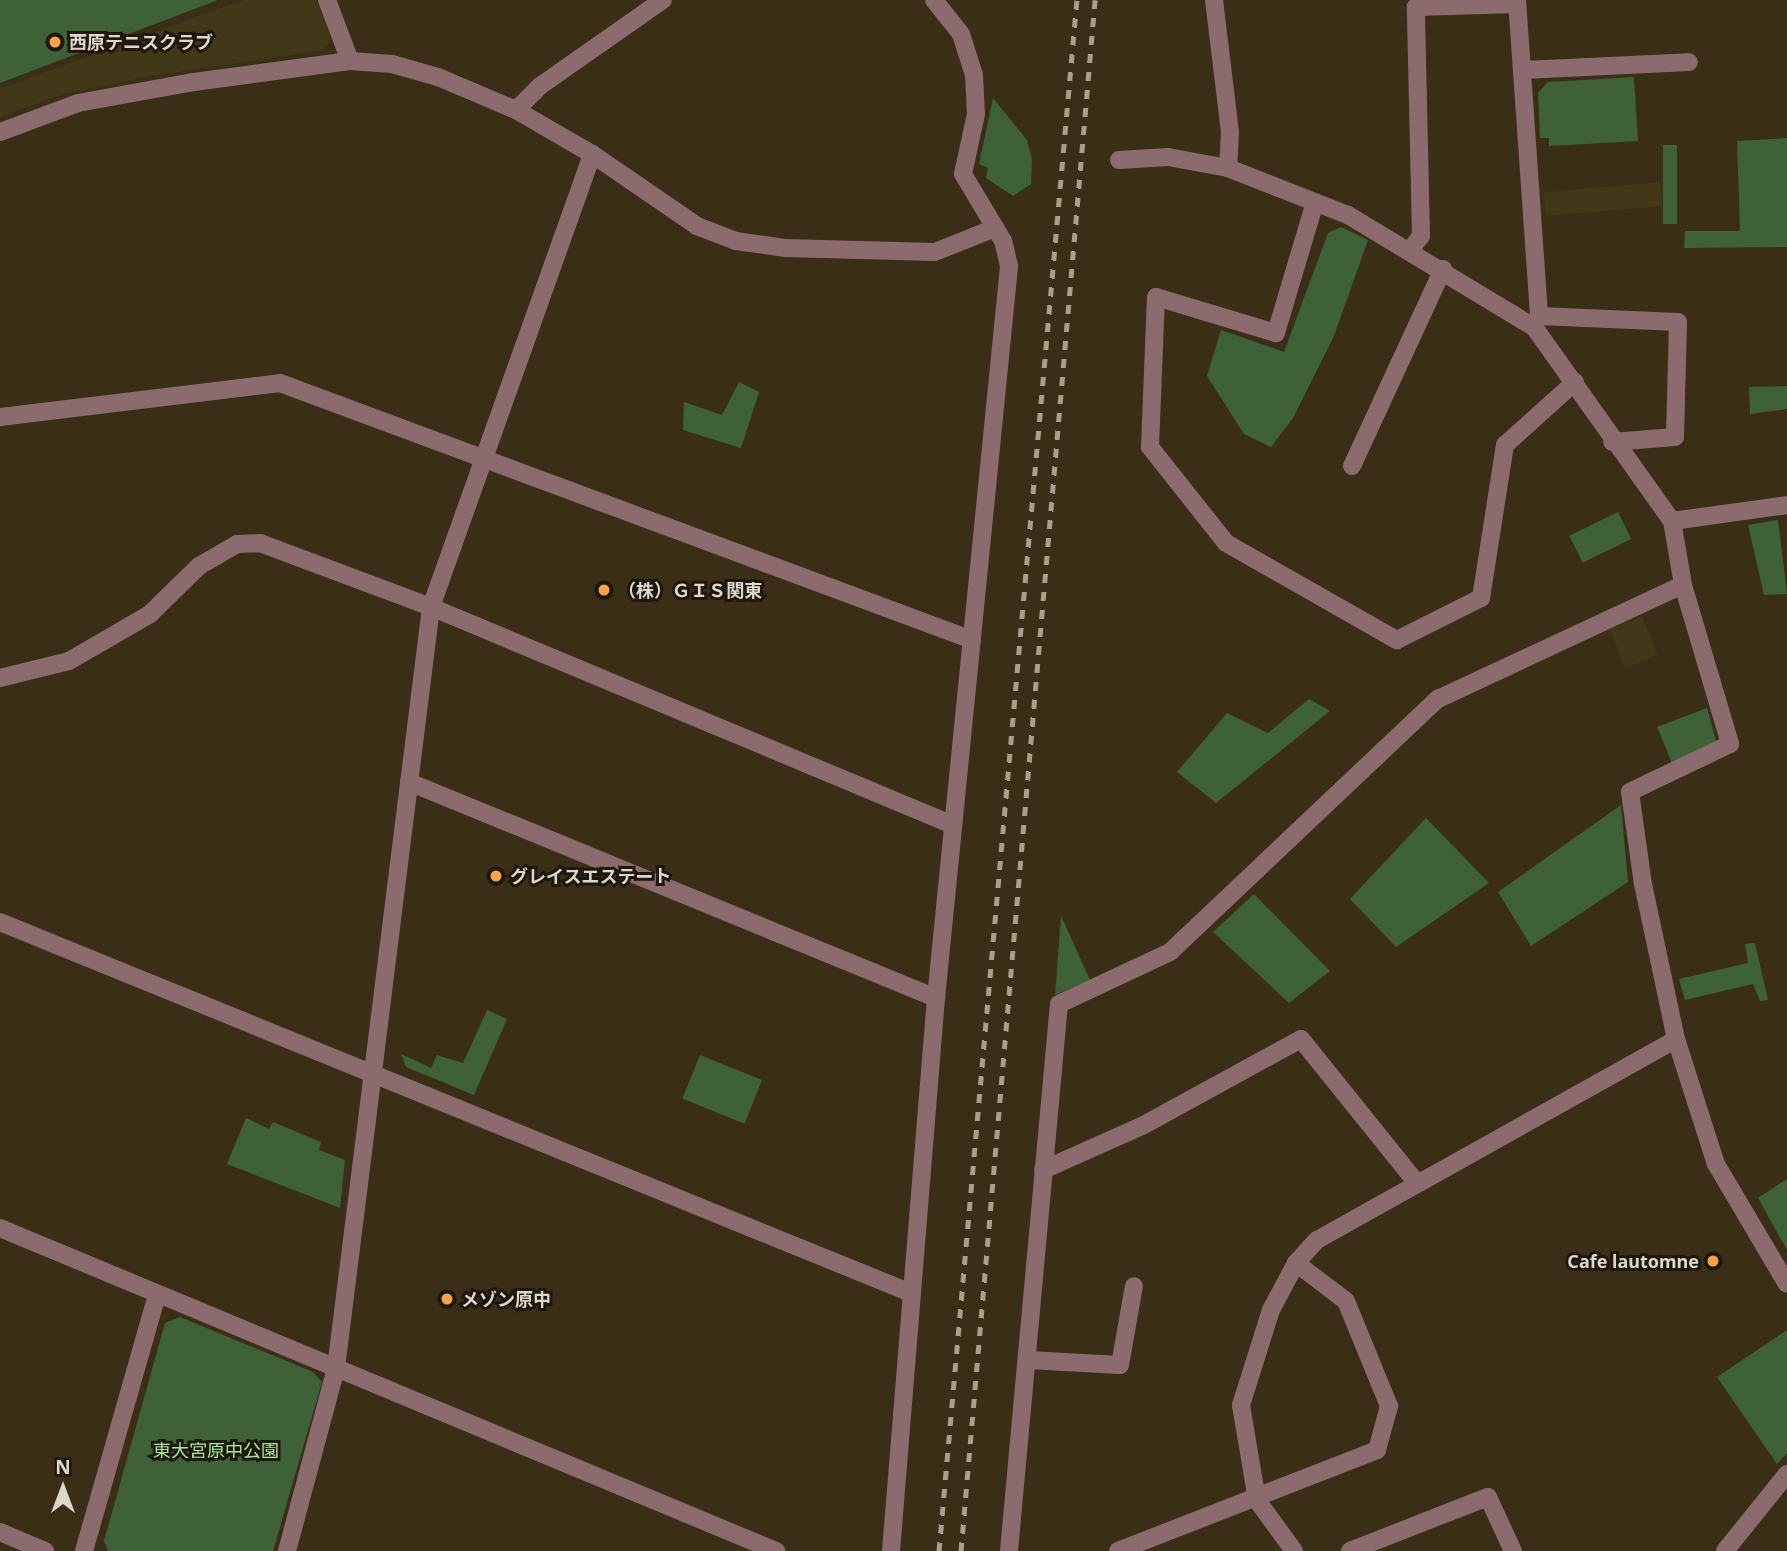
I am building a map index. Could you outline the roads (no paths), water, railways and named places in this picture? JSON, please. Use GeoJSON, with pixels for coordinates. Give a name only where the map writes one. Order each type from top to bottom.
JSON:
{"type":"FeatureCollection","features":[{"type":"Feature","properties":{"kind":"street"},"geometry":{"type":"LineString","coordinates":[[327,0],[350,61]]}},
{"type":"Feature","properties":{"kind":"street"},"geometry":{"type":"LineString","coordinates":[[516,110],[540,86],[663,0]]}},
{"type":"Feature","properties":{"kind":"street"},"geometry":{"type":"LineString","coordinates":[[891,1551],[936,998],[1009,266],[995,228],[963,174],[976,114],[974,75],[961,34],[934,0]]}},
{"type":"Feature","properties":{"kind":"street"},"geometry":{"type":"LineString","coordinates":[[1214,0],[1230,132],[1228,168]]}},
{"type":"Feature","properties":{"kind":"street"},"geometry":{"type":"LineString","coordinates":[[1410,250],[1421,236],[1416,8],[1517,2],[1536,322]]}},
{"type":"Feature","properties":{"kind":"street"},"geometry":{"type":"LineString","coordinates":[[0,132],[78,103],[350,61],[393,64],[438,77],[516,110],[592,154],[697,226],[736,241],[785,248],[935,251],[995,228]]}},
{"type":"Feature","properties":{"kind":"street"},"geometry":{"type":"LineString","coordinates":[[1522,70],[1689,62]]}},
{"type":"Feature","properties":{"kind":"street"},"geometry":{"type":"LineString","coordinates":[[287,1551],[336,1368],[431,607],[592,154]]}},
{"type":"Feature","properties":{"kind":"street"},"geometry":{"type":"LineString","coordinates":[[1119,160],[1168,157],[1228,168],[1348,215],[1536,322],[1612,442],[1672,521],[1683,585],[1730,744],[1630,792],[1643,884],[1676,1039],[1716,1164],[1787,1284]]}},
{"type":"Feature","properties":{"kind":"street"},"geometry":{"type":"LineString","coordinates":[[1315,202],[1276,333],[1156,297],[1150,447],[1226,542],[1397,640],[1480,598],[1505,445],[1575,382]]}},
{"type":"Feature","properties":{"kind":"street"},"geometry":{"type":"LineString","coordinates":[[1352,467],[1443,269]]}},
{"type":"Feature","properties":{"kind":"street"},"geometry":{"type":"LineString","coordinates":[[1536,322],[1678,322],[1675,437],[1612,442]]}},
{"type":"Feature","properties":{"kind":"street"},"geometry":{"type":"LineString","coordinates":[[0,417],[281,383],[483,461],[972,640]]}},
{"type":"Feature","properties":{"kind":"street"},"geometry":{"type":"LineString","coordinates":[[1672,521],[1787,505]]}},
{"type":"Feature","properties":{"kind":"street"},"geometry":{"type":"LineString","coordinates":[[0,678],[69,661],[150,614],[199,566],[237,544],[260,542],[431,607],[954,825]]}},
{"type":"Feature","properties":{"kind":"street"},"geometry":{"type":"LineString","coordinates":[[1009,1551],[1059,1004],[1170,952],[1438,699],[1683,585]]}},
{"type":"Feature","properties":{"kind":"street"},"geometry":{"type":"LineString","coordinates":[[409,782],[936,998]]}},
{"type":"Feature","properties":{"kind":"street"},"geometry":{"type":"LineString","coordinates":[[0,922],[911,1293]]}},
{"type":"Feature","properties":{"kind":"street"},"geometry":{"type":"LineString","coordinates":[[1043,1170],[1142,1126],[1301,1039],[1416,1182]]}},
{"type":"Feature","properties":{"kind":"street"},"geometry":{"type":"LineString","coordinates":[[1294,1551],[1258,1500],[1241,1405],[1271,1310],[1296,1263],[1317,1240],[1416,1182],[1676,1039]]}},
{"type":"Feature","properties":{"kind":"street"},"geometry":{"type":"LineString","coordinates":[[0,1228],[776,1551]]}},
{"type":"Feature","properties":{"kind":"street"},"geometry":{"type":"LineString","coordinates":[[1118,1551],[1258,1500],[1377,1450],[1389,1406],[1346,1301],[1296,1263]]}},
{"type":"Feature","properties":{"kind":"street"},"geometry":{"type":"LineString","coordinates":[[1028,1360],[1120,1365],[1134,1286]]}},
{"type":"Feature","properties":{"kind":"street"},"geometry":{"type":"LineString","coordinates":[[84,1551],[157,1294]]}},
{"type":"Feature","properties":{"kind":"street"},"geometry":{"type":"LineString","coordinates":[[1725,1551],[1787,1474]]}},
{"type":"Feature","properties":{"kind":"street"},"geometry":{"type":"LineString","coordinates":[[1350,1551],[1489,1497],[1513,1551]]}},
{"type":"Feature","properties":{"kind":"street"},"geometry":{"type":"LineString","coordinates":[[0,1532],[45,1551]]}},
{"type":"Feature","properties":{"kind":"railway"},"geometry":{"type":"LineString","coordinates":[[939,1551],[1077,0]]}},
{"type":"Feature","properties":{"kind":"railway"},"geometry":{"type":"LineString","coordinates":[[961,1551],[1095,0]]}},
{"type":"Feature","properties":{"kind":"place","name":"西原テニスクラブ"},"geometry":{"type":"Point","coordinates":[55,42]}},
{"type":"Feature","properties":{"kind":"place","name":"（株）ＧＩＳ関東"},"geometry":{"type":"Point","coordinates":[604,590]}},
{"type":"Feature","properties":{"kind":"place","name":"グレイスエステート"},"geometry":{"type":"Point","coordinates":[496,876]}},
{"type":"Feature","properties":{"kind":"place","name":"Cafe lautomne"},"geometry":{"type":"Point","coordinates":[1713,1261]}},
{"type":"Feature","properties":{"kind":"place","name":"メゾン原中"},"geometry":{"type":"Point","coordinates":[447,1299]}},
{"type":"Feature","properties":{"kind":"park label","name":"東大宮原中公園"},"geometry":{"type":"Point","coordinates":[216,1450]}}]}
